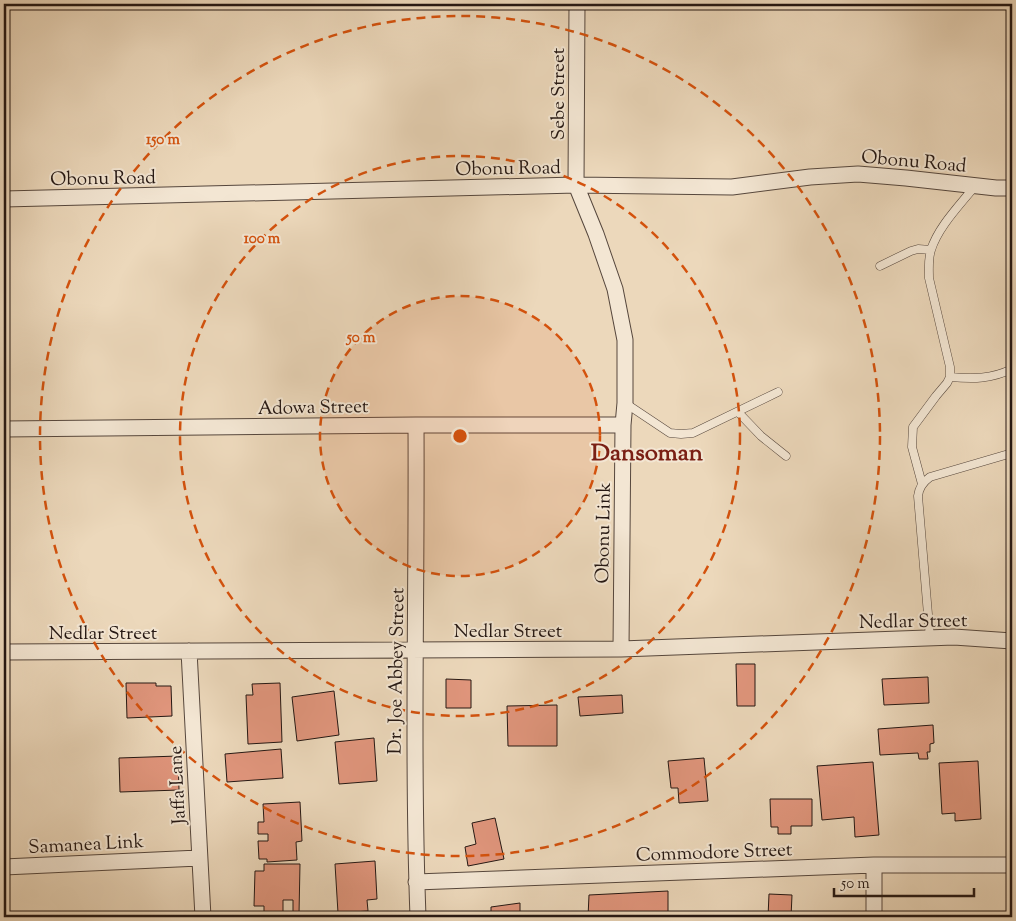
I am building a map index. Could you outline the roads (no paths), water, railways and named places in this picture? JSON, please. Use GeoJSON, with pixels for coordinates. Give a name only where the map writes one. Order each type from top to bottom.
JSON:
{"type":"FeatureCollection","features":[{"type":"Feature","properties":{"kind":"street","name":"Sebe Street"},"geometry":{"type":"LineString","coordinates":[[576,185],[577,4]]}},
{"type":"Feature","properties":{"kind":"street","name":"Obonu Road"},"geometry":{"type":"LineString","coordinates":[[4,199],[576,185],[732,187],[810,177],[858,174],[1012,188]]}},
{"type":"Feature","properties":{"kind":"street","name":"Obonu Link"},"geometry":{"type":"LineString","coordinates":[[576,185],[596,234],[615,289],[625,340],[625,403],[622,425],[620,649]]}},
{"type":"Feature","properties":{"kind":"street","name":"Dr. Joe Abbey Street"},"geometry":{"type":"LineString","coordinates":[[416,425],[417,539],[414,771],[418,917]]}},
{"type":"Feature","properties":{"kind":"street","name":"Adowa Street"},"geometry":{"type":"LineString","coordinates":[[4,429],[622,425]]}},
{"type":"Feature","properties":{"kind":"street","name":"Nedlar Street"},"geometry":{"type":"LineString","coordinates":[[4,652],[620,649],[954,637],[1012,641]]}},
{"type":"Feature","properties":{"kind":"street","name":"Jaffa Lane"},"geometry":{"type":"LineString","coordinates":[[189,651],[203,917]]}},
{"type":"Feature","properties":{"kind":"street","name":"Samanea Link"},"geometry":{"type":"LineString","coordinates":[[4,867],[199,858]]}},
{"type":"Feature","properties":{"kind":"street","name":"Commodore Street"},"geometry":{"type":"LineString","coordinates":[[416,882],[874,865],[1012,865]]}},
{"type":"Feature","properties":{"kind":"street"},"geometry":{"type":"LineString","coordinates":[[874,865],[874,917]]}},
{"type":"Feature","properties":{"kind":"lane"},"geometry":{"type":"LineString","coordinates":[[922,484],[912,447],[913,427],[947,383],[950,376],[950,367],[929,278],[931,250],[940,231],[975,186]]}},
{"type":"Feature","properties":{"kind":"lane"},"geometry":{"type":"LineString","coordinates":[[880,266],[911,251],[918,249],[931,250]]}},
{"type":"Feature","properties":{"kind":"lane"},"geometry":{"type":"LineString","coordinates":[[950,376],[983,378],[1002,374],[1012,369]]}},
{"type":"Feature","properties":{"kind":"lane"},"geometry":{"type":"LineString","coordinates":[[625,403],[670,433],[681,434],[693,433],[778,392]]}},
{"type":"Feature","properties":{"kind":"lane"},"geometry":{"type":"LineString","coordinates":[[738,412],[761,436],[786,456]]}},
{"type":"Feature","properties":{"kind":"lane"},"geometry":{"type":"LineString","coordinates":[[930,638],[919,490],[922,484],[930,477],[1012,453]]}},
{"type":"Feature","properties":{"kind":"district","name":"Dansoman"},"geometry":{"type":"Point","coordinates":[647,452]}}]}
